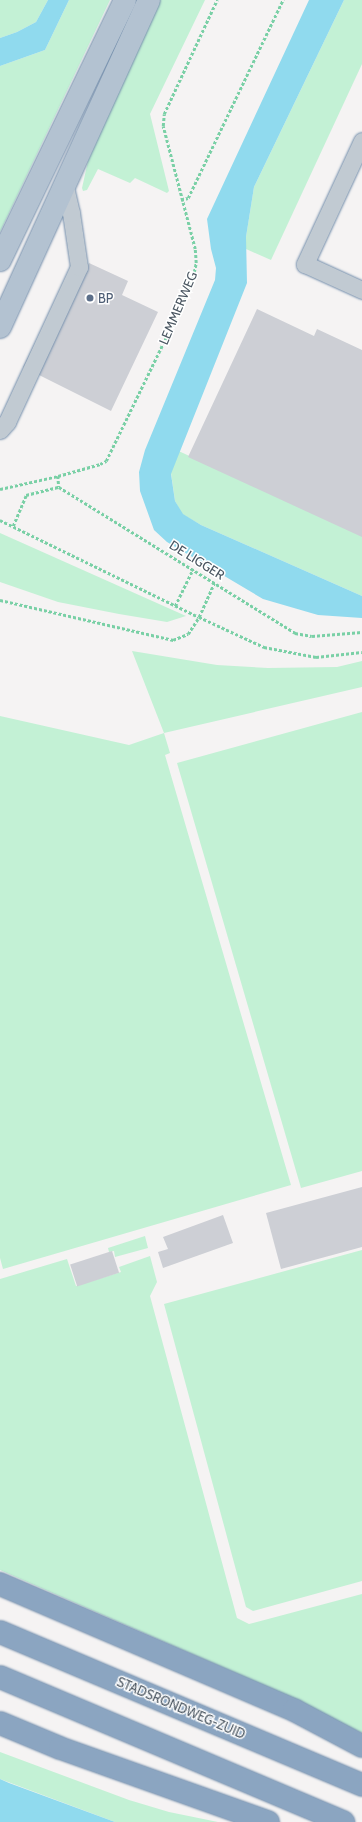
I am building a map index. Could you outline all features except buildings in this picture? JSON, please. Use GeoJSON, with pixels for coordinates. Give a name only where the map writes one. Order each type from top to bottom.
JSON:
{"type":"FeatureCollection","features":[{"type":"Feature","properties":{"kind":"highway"},"geometry":{"type":"LineString","coordinates":[[0,1584],[294,1710],[362,1746]]}},
{"type":"Feature","properties":{"kind":"highway","name":"STADSRONDWEG-ZUID"},"geometry":{"type":"LineString","coordinates":[[0,1632],[362,1784]]}},
{"type":"Feature","properties":{"kind":"highway"},"geometry":{"type":"LineString","coordinates":[[0,1677],[344,1822]]}},
{"type":"Feature","properties":{"kind":"highway"},"geometry":{"type":"LineString","coordinates":[[0,1723],[68,1751],[268,1822]]}},
{"type":"Feature","properties":{"kind":"main road"},"geometry":{"type":"LineString","coordinates":[[0,260],[125,0]]}},
{"type":"Feature","properties":{"kind":"main road"},"geometry":{"type":"LineString","coordinates":[[0,327],[149,0]]}},
{"type":"Feature","properties":{"kind":"lane"},"geometry":{"type":"LineString","coordinates":[[362,141],[305,264],[362,290]]}},
{"type":"Feature","properties":{"kind":"lane"},"geometry":{"type":"LineString","coordinates":[[2,424],[79,267],[71,213],[65,186]]}},
{"type":"Feature","properties":{"kind":"path","name":"LEMMERWEG"},"geometry":{"type":"LineString","coordinates":[[0,489],[58,476],[100,464],[106,460],[174,321],[193,277],[196,263],[195,249],[181,200],[163,126],[164,114],[217,0]]}},
{"type":"Feature","properties":{"kind":"path"},"geometry":{"type":"LineString","coordinates":[[181,200],[188,198],[283,0]]}},
{"type":"Feature","properties":{"kind":"path"},"geometry":{"type":"LineString","coordinates":[[13,526],[26,495],[59,488],[58,476]]}},
{"type":"Feature","properties":{"kind":"path","name":"DE LIGGER"},"geometry":{"type":"LineString","coordinates":[[59,488],[295,633],[312,636],[362,632]]}},
{"type":"Feature","properties":{"kind":"path"},"geometry":{"type":"LineString","coordinates":[[0,520],[175,606],[264,647],[316,657],[362,652]]}},
{"type":"Feature","properties":{"kind":"path"},"geometry":{"type":"LineString","coordinates":[[175,606],[193,569]]}},
{"type":"Feature","properties":{"kind":"path"},"geometry":{"type":"LineString","coordinates":[[0,600],[54,614],[173,640],[188,634],[199,617],[214,583]]}},
{"type":"Feature","properties":{"kind":"green space"},"geometry":{"type":"Polygon","coordinates":[[[0,0],[48,0],[36,22],[17,32],[0,38],[0,0]]]}},
{"type":"Feature","properties":{"kind":"green space"},"geometry":{"type":"Polygon","coordinates":[[[69,0],[110,0],[0,232],[0,66],[45,50],[69,0]]]}},
{"type":"Feature","properties":{"kind":"green space"},"geometry":{"type":"Polygon","coordinates":[[[158,0],[205,0],[150,114],[169,191],[167,193],[135,178],[130,183],[98,169],[87,190],[83,191],[82,188],[88,161],[158,0]]]}},
{"type":"Feature","properties":{"kind":"green space"},"geometry":{"type":"Polygon","coordinates":[[[344,0],[362,0],[362,64],[271,260],[246,249],[246,237],[254,187],[344,0]]]}},
{"type":"Feature","properties":{"kind":"green space"},"geometry":{"type":"Polygon","coordinates":[[[172,448],[362,535],[362,596],[201,525],[182,514],[175,501],[171,473],[172,448]]]}},
{"type":"Feature","properties":{"kind":"green space"},"geometry":{"type":"Polygon","coordinates":[[[0,533],[186,616],[167,622],[119,614],[58,602],[0,582],[0,533]]]}},
{"type":"Feature","properties":{"kind":"green space"},"geometry":{"type":"Polygon","coordinates":[[[132,651],[217,665],[268,668],[337,667],[362,661],[362,687],[164,733],[132,651]]]}},
{"type":"Feature","properties":{"kind":"green space"},"geometry":{"type":"Polygon","coordinates":[[[362,712],[362,1171],[301,1188],[177,763],[362,712]]]}},
{"type":"Feature","properties":{"kind":"green space"},"geometry":{"type":"Polygon","coordinates":[[[0,716],[129,745],[164,733],[170,753],[165,755],[291,1185],[3,1269],[0,1258],[0,716]]]}},
{"type":"Feature","properties":{"kind":"green space"},"geometry":{"type":"Polygon","coordinates":[[[145,1236],[148,1248],[115,1257],[114,1251],[109,1252],[108,1248],[145,1236]]]}},
{"type":"Feature","properties":{"kind":"green space"},"geometry":{"type":"Polygon","coordinates":[[[362,1250],[362,1581],[253,1611],[246,1607],[164,1304],[362,1250]]]}},
{"type":"Feature","properties":{"kind":"green space"},"geometry":{"type":"Polygon","coordinates":[[[150,1256],[157,1282],[150,1296],[237,1618],[249,1624],[362,1594],[362,1733],[233,1672],[0,1570],[0,1279],[67,1259],[76,1286],[121,1272],[119,1267],[150,1256]]]}},
{"type":"Feature","properties":{"kind":"green space"},"geometry":{"type":"Polygon","coordinates":[[[0,1752],[129,1800],[169,1812],[218,1822],[115,1822],[0,1779],[0,1752]]]}},
{"type":"Feature","properties":{"kind":"water"},"geometry":{"type":"Polygon","coordinates":[[[48,0],[69,0],[45,50],[0,66],[0,38],[17,32],[36,22],[48,0]]]}},
{"type":"Feature","properties":{"kind":"water"},"geometry":{"type":"Polygon","coordinates":[[[309,0],[344,0],[254,187],[246,237],[247,283],[171,474],[175,501],[183,514],[201,525],[362,596],[362,618],[318,615],[263,599],[167,542],[154,530],[140,491],[139,472],[145,450],[215,280],[216,268],[211,249],[207,219],[309,0]]]}},
{"type":"Feature","properties":{"kind":"water"},"geometry":{"type":"Polygon","coordinates":[[[0,1779],[9,1783],[115,1822],[0,1822],[0,1779]]]}},
{"type":"Feature","properties":{"kind":"place","name":"BP"},"geometry":{"type":"Point","coordinates":[90,298]}}]}
